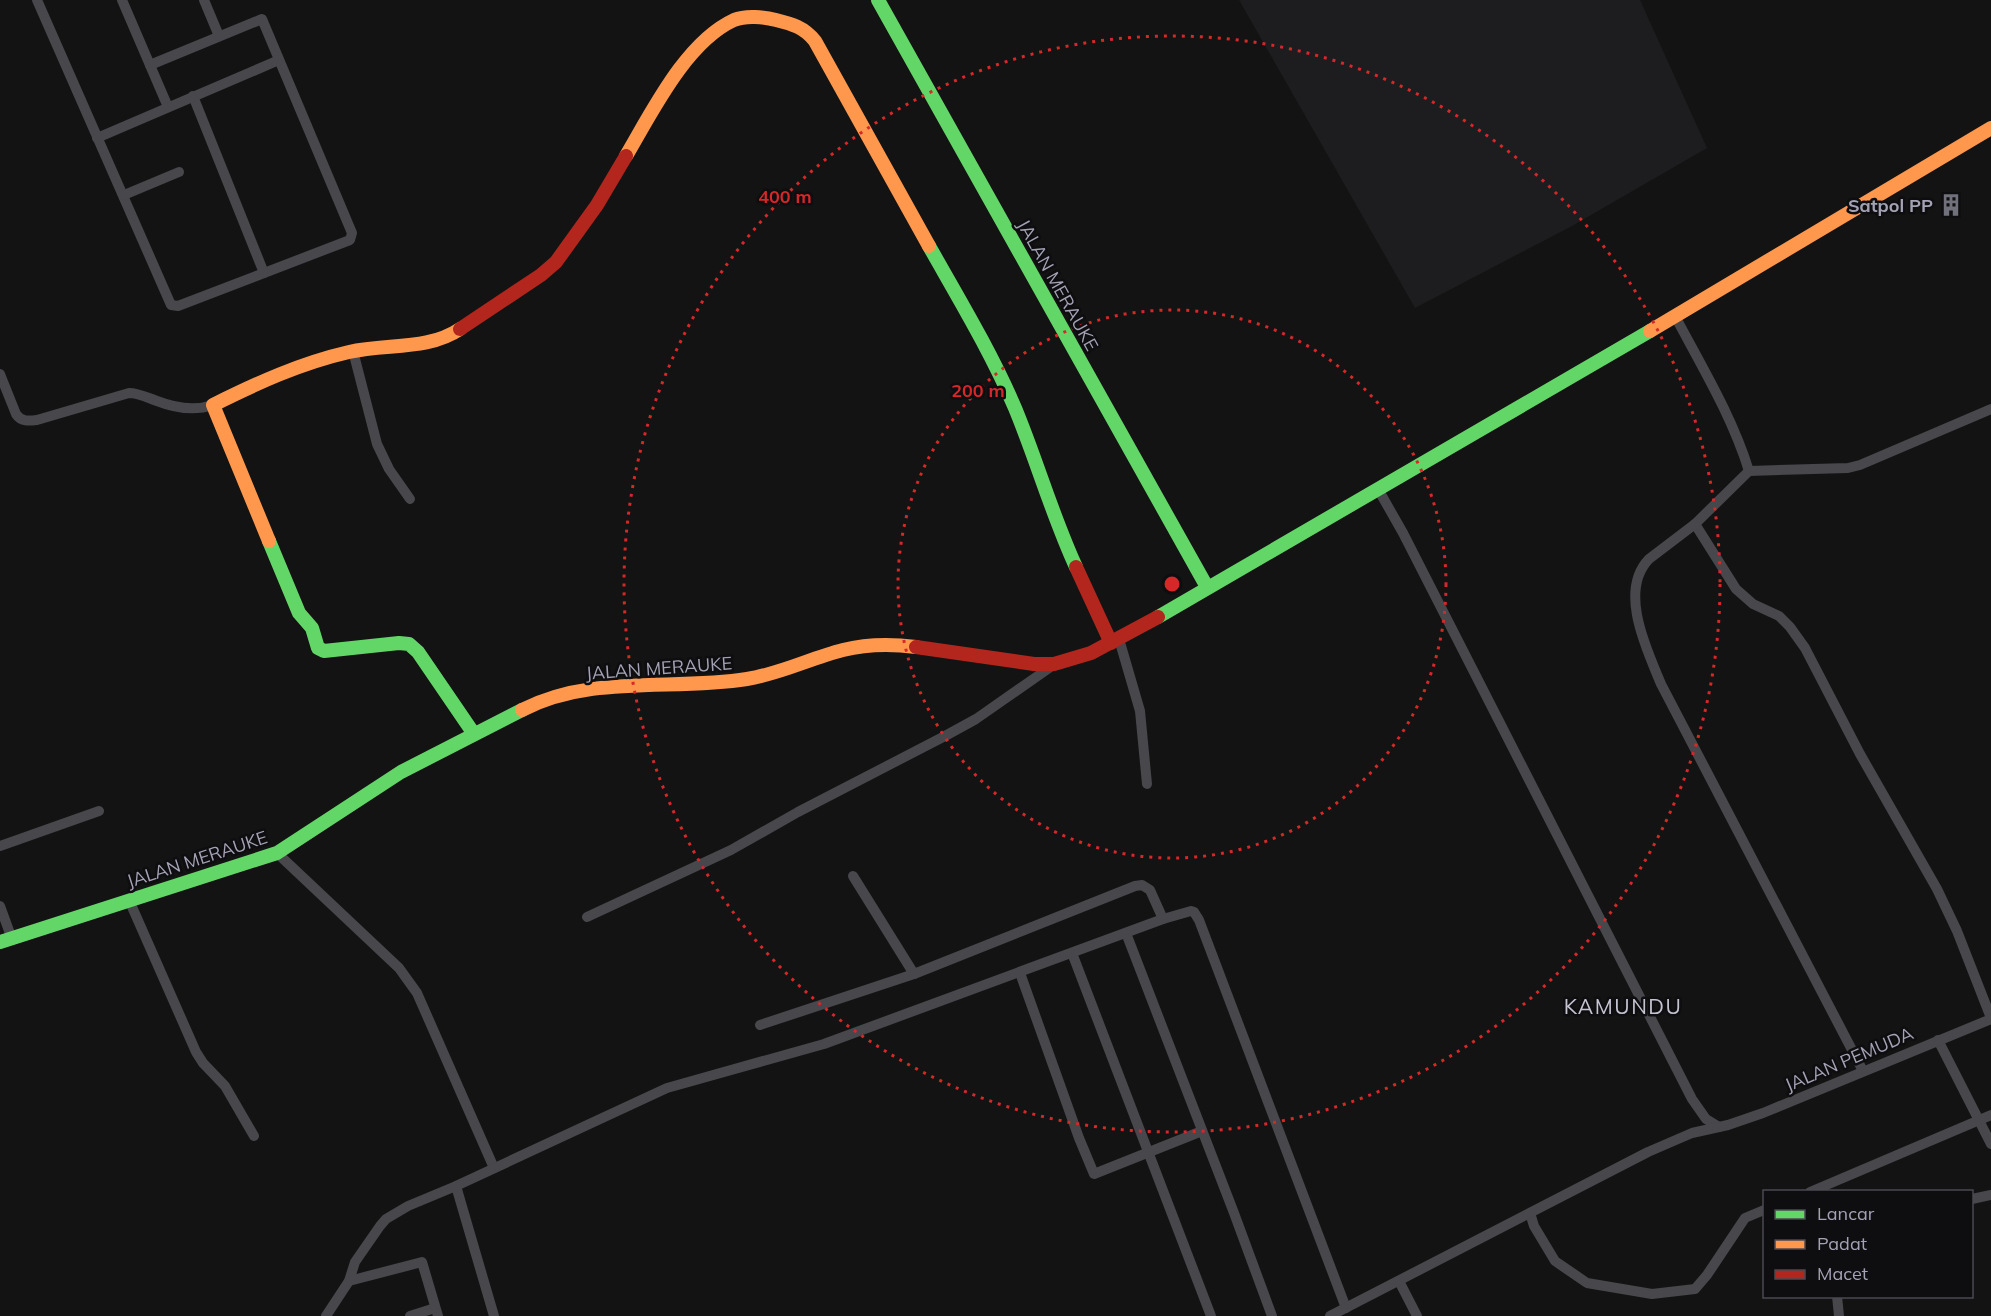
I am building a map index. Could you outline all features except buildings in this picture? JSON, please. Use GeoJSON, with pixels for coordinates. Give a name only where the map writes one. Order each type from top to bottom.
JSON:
{"type":"FeatureCollection","features":[{"type":"Feature","properties":{"kind":"main road","name":"JALAN MERAUKE"},"geometry":{"type":"LineString","coordinates":[[878,0],[1207,587]]}},
{"type":"Feature","properties":{"kind":"main road"},"geometry":{"type":"LineString","coordinates":[[474,734],[418,652],[409,644],[399,643],[324,651],[318,648],[312,628],[298,613],[213,405],[268,378],[319,360],[352,351],[440,340],[468,325],[541,275],[561,256],[597,205],[678,70],[699,46],[724,25],[742,17],[764,17],[790,23],[807,32],[815,41],[993,361],[1015,409],[1058,528],[1115,641]]}},
{"type":"Feature","properties":{"kind":"main road","name":"JALAN MERAUKE"},"geometry":{"type":"LineString","coordinates":[[6,940],[277,853],[401,772],[534,704],[565,694],[627,685],[719,683],[748,680],[768,676],[853,647],[890,645],[1055,664],[1078,658],[1115,641],[1378,489],[1991,128]]}},
{"type":"Feature","properties":{"kind":"street"},"geometry":{"type":"LineString","coordinates":[[37,0],[172,306],[178,306],[348,241],[352,236],[262,19],[150,65]]}},
{"type":"Feature","properties":{"kind":"street"},"geometry":{"type":"LineString","coordinates":[[122,0],[168,107]]}},
{"type":"Feature","properties":{"kind":"street"},"geometry":{"type":"LineString","coordinates":[[204,0],[219,36]]}},
{"type":"Feature","properties":{"kind":"street"},"geometry":{"type":"LineString","coordinates":[[97,138],[279,60]]}},
{"type":"Feature","properties":{"kind":"street"},"geometry":{"type":"LineString","coordinates":[[193,96],[264,273]]}},
{"type":"Feature","properties":{"kind":"street"},"geometry":{"type":"LineString","coordinates":[[124,195],[179,172]]}},
{"type":"Feature","properties":{"kind":"street"},"geometry":{"type":"LineString","coordinates":[[1674,316],[1724,407],[1749,471]]}},
{"type":"Feature","properties":{"kind":"street"},"geometry":{"type":"LineString","coordinates":[[352,351],[377,444],[389,470],[410,499]]}},
{"type":"Feature","properties":{"kind":"street"},"geometry":{"type":"LineString","coordinates":[[0,374],[18,418],[26,421],[38,420],[129,393],[135,393],[160,403],[192,409],[213,405]]}},
{"type":"Feature","properties":{"kind":"street"},"geometry":{"type":"LineString","coordinates":[[1863,1071],[1661,684],[1642,635],[1637,613],[1637,582],[1643,566],[1655,553],[1695,524],[1749,471],[1848,468],[1860,465],[1991,409]]}},
{"type":"Feature","properties":{"kind":"street"},"geometry":{"type":"LineString","coordinates":[[1378,489],[1403,533],[1692,1099],[1706,1119],[1719,1127]]}},
{"type":"Feature","properties":{"kind":"street"},"geometry":{"type":"LineString","coordinates":[[1695,524],[1736,589],[1753,604],[1779,616],[1805,648],[1860,754],[1937,889],[1957,931],[1991,1018]]}},
{"type":"Feature","properties":{"kind":"street"},"geometry":{"type":"LineString","coordinates":[[1115,641],[1140,711],[1147,784]]}},
{"type":"Feature","properties":{"kind":"street"},"geometry":{"type":"LineString","coordinates":[[587,917],[731,850],[798,812],[945,736],[976,719],[1055,664]]}},
{"type":"Feature","properties":{"kind":"street"},"geometry":{"type":"LineString","coordinates":[[0,846],[99,811]]}},
{"type":"Feature","properties":{"kind":"street"},"geometry":{"type":"LineString","coordinates":[[277,853],[399,968],[417,993],[494,1168]]}},
{"type":"Feature","properties":{"kind":"street"},"geometry":{"type":"LineString","coordinates":[[853,876],[914,974]]}},
{"type":"Feature","properties":{"kind":"street"},"geometry":{"type":"LineString","coordinates":[[760,1025],[914,974],[1135,886],[1142,885],[1150,890],[1163,920]]}},
{"type":"Feature","properties":{"kind":"street"},"geometry":{"type":"LineString","coordinates":[[129,900],[196,1052],[203,1063],[225,1086],[254,1136]]}},
{"type":"Feature","properties":{"kind":"street"},"geometry":{"type":"LineString","coordinates":[[0,906],[6,940]]}},
{"type":"Feature","properties":{"kind":"street"},"geometry":{"type":"LineString","coordinates":[[326,1316],[349,1281],[355,1262],[386,1219],[408,1206],[667,1088],[824,1044],[1191,911],[1197,916],[1346,1308]]}},
{"type":"Feature","properties":{"kind":"street"},"geometry":{"type":"LineString","coordinates":[[1126,933],[1272,1316]]}},
{"type":"Feature","properties":{"kind":"street"},"geometry":{"type":"LineString","coordinates":[[1072,953],[1211,1316]]}},
{"type":"Feature","properties":{"kind":"street"},"geometry":{"type":"LineString","coordinates":[[1020,973],[1094,1174],[1202,1131]]}},
{"type":"Feature","properties":{"kind":"street","name":"JALAN PEMUDA"},"geometry":{"type":"LineString","coordinates":[[1330,1316],[1684,1136],[1763,1113],[1991,1018]]}},
{"type":"Feature","properties":{"kind":"street"},"geometry":{"type":"LineString","coordinates":[[1938,1040],[1986,1118],[1991,1144]]}},
{"type":"Feature","properties":{"kind":"street"},"geometry":{"type":"LineString","coordinates":[[1812,1190],[1986,1118]]}},
{"type":"Feature","properties":{"kind":"street"},"geometry":{"type":"LineString","coordinates":[[456,1186],[494,1316]]}},
{"type":"Feature","properties":{"kind":"street"},"geometry":{"type":"LineString","coordinates":[[1973,1199],[1991,1195]]}},
{"type":"Feature","properties":{"kind":"street"},"geometry":{"type":"LineString","coordinates":[[1530,1213],[1534,1226],[1555,1261],[1587,1283],[1652,1294],[1695,1289],[1745,1218],[1763,1210]]}},
{"type":"Feature","properties":{"kind":"street"},"geometry":{"type":"LineString","coordinates":[[349,1281],[422,1262],[436,1312],[410,1316]]}},
{"type":"Feature","properties":{"kind":"street"},"geometry":{"type":"LineString","coordinates":[[1399,1281],[1417,1316]]}},
{"type":"Feature","properties":{"kind":"street"},"geometry":{"type":"LineString","coordinates":[[1837,1298],[1839,1316]]}},
{"type":"Feature","properties":{"kind":"shaded area"},"geometry":{"type":"Polygon","coordinates":[[[1239,0],[1640,0],[1707,148],[1572,226],[1415,308],[1239,0]]]}},
{"type":"Feature","properties":{"kind":"traffic: fast"},"geometry":{"type":"LineString","coordinates":[[878,0],[1207,587]]}},
{"type":"Feature","properties":{"kind":"traffic: fast"},"geometry":{"type":"LineString","coordinates":[[929,246],[1006,387],[1076,567]]}},
{"type":"Feature","properties":{"kind":"traffic: fast"},"geometry":{"type":"LineString","coordinates":[[1158,617],[1650,331]]}},
{"type":"Feature","properties":{"kind":"traffic: fast"},"geometry":{"type":"LineString","coordinates":[[269,541],[299,613],[312,628],[318,648],[324,651],[399,643],[409,644],[418,652],[474,734]]}},
{"type":"Feature","properties":{"kind":"traffic: fast"},"geometry":{"type":"LineString","coordinates":[[0,942],[277,853],[401,772],[522,710]]}},
{"type":"Feature","properties":{"kind":"traffic: slow"},"geometry":{"type":"LineString","coordinates":[[626,156],[672,80],[701,44],[717,30],[744,17],[766,18],[787,23],[802,29],[815,41],[929,246]]}},
{"type":"Feature","properties":{"kind":"traffic: slow"},"geometry":{"type":"LineString","coordinates":[[1650,331],[1991,128]]}},
{"type":"Feature","properties":{"kind":"traffic: slow"},"geometry":{"type":"LineString","coordinates":[[269,541],[213,405],[263,381],[314,362],[363,349],[434,341],[460,329]]}},
{"type":"Feature","properties":{"kind":"traffic: slow"},"geometry":{"type":"LineString","coordinates":[[522,710],[549,699],[576,692],[633,685],[690,684],[747,679],[852,648],[880,645],[916,647]]}},
{"type":"Feature","properties":{"kind":"traffic: jam"},"geometry":{"type":"LineString","coordinates":[[460,329],[541,275],[556,262],[597,205],[626,156]]}},
{"type":"Feature","properties":{"kind":"traffic: jam"},"geometry":{"type":"LineString","coordinates":[[1076,567],[1111,643]]}},
{"type":"Feature","properties":{"kind":"traffic: jam"},"geometry":{"type":"LineString","coordinates":[[916,647],[1034,664],[1054,664],[1091,653],[1158,617]]}},
{"type":"Feature","properties":{"kind":"place","name":"Satpol PP"},"geometry":{"type":"Point","coordinates":[1951,205]}},
{"type":"Feature","properties":{"kind":"district","name":"KAMUNDU"},"geometry":{"type":"Point","coordinates":[1623,1006]}}]}
